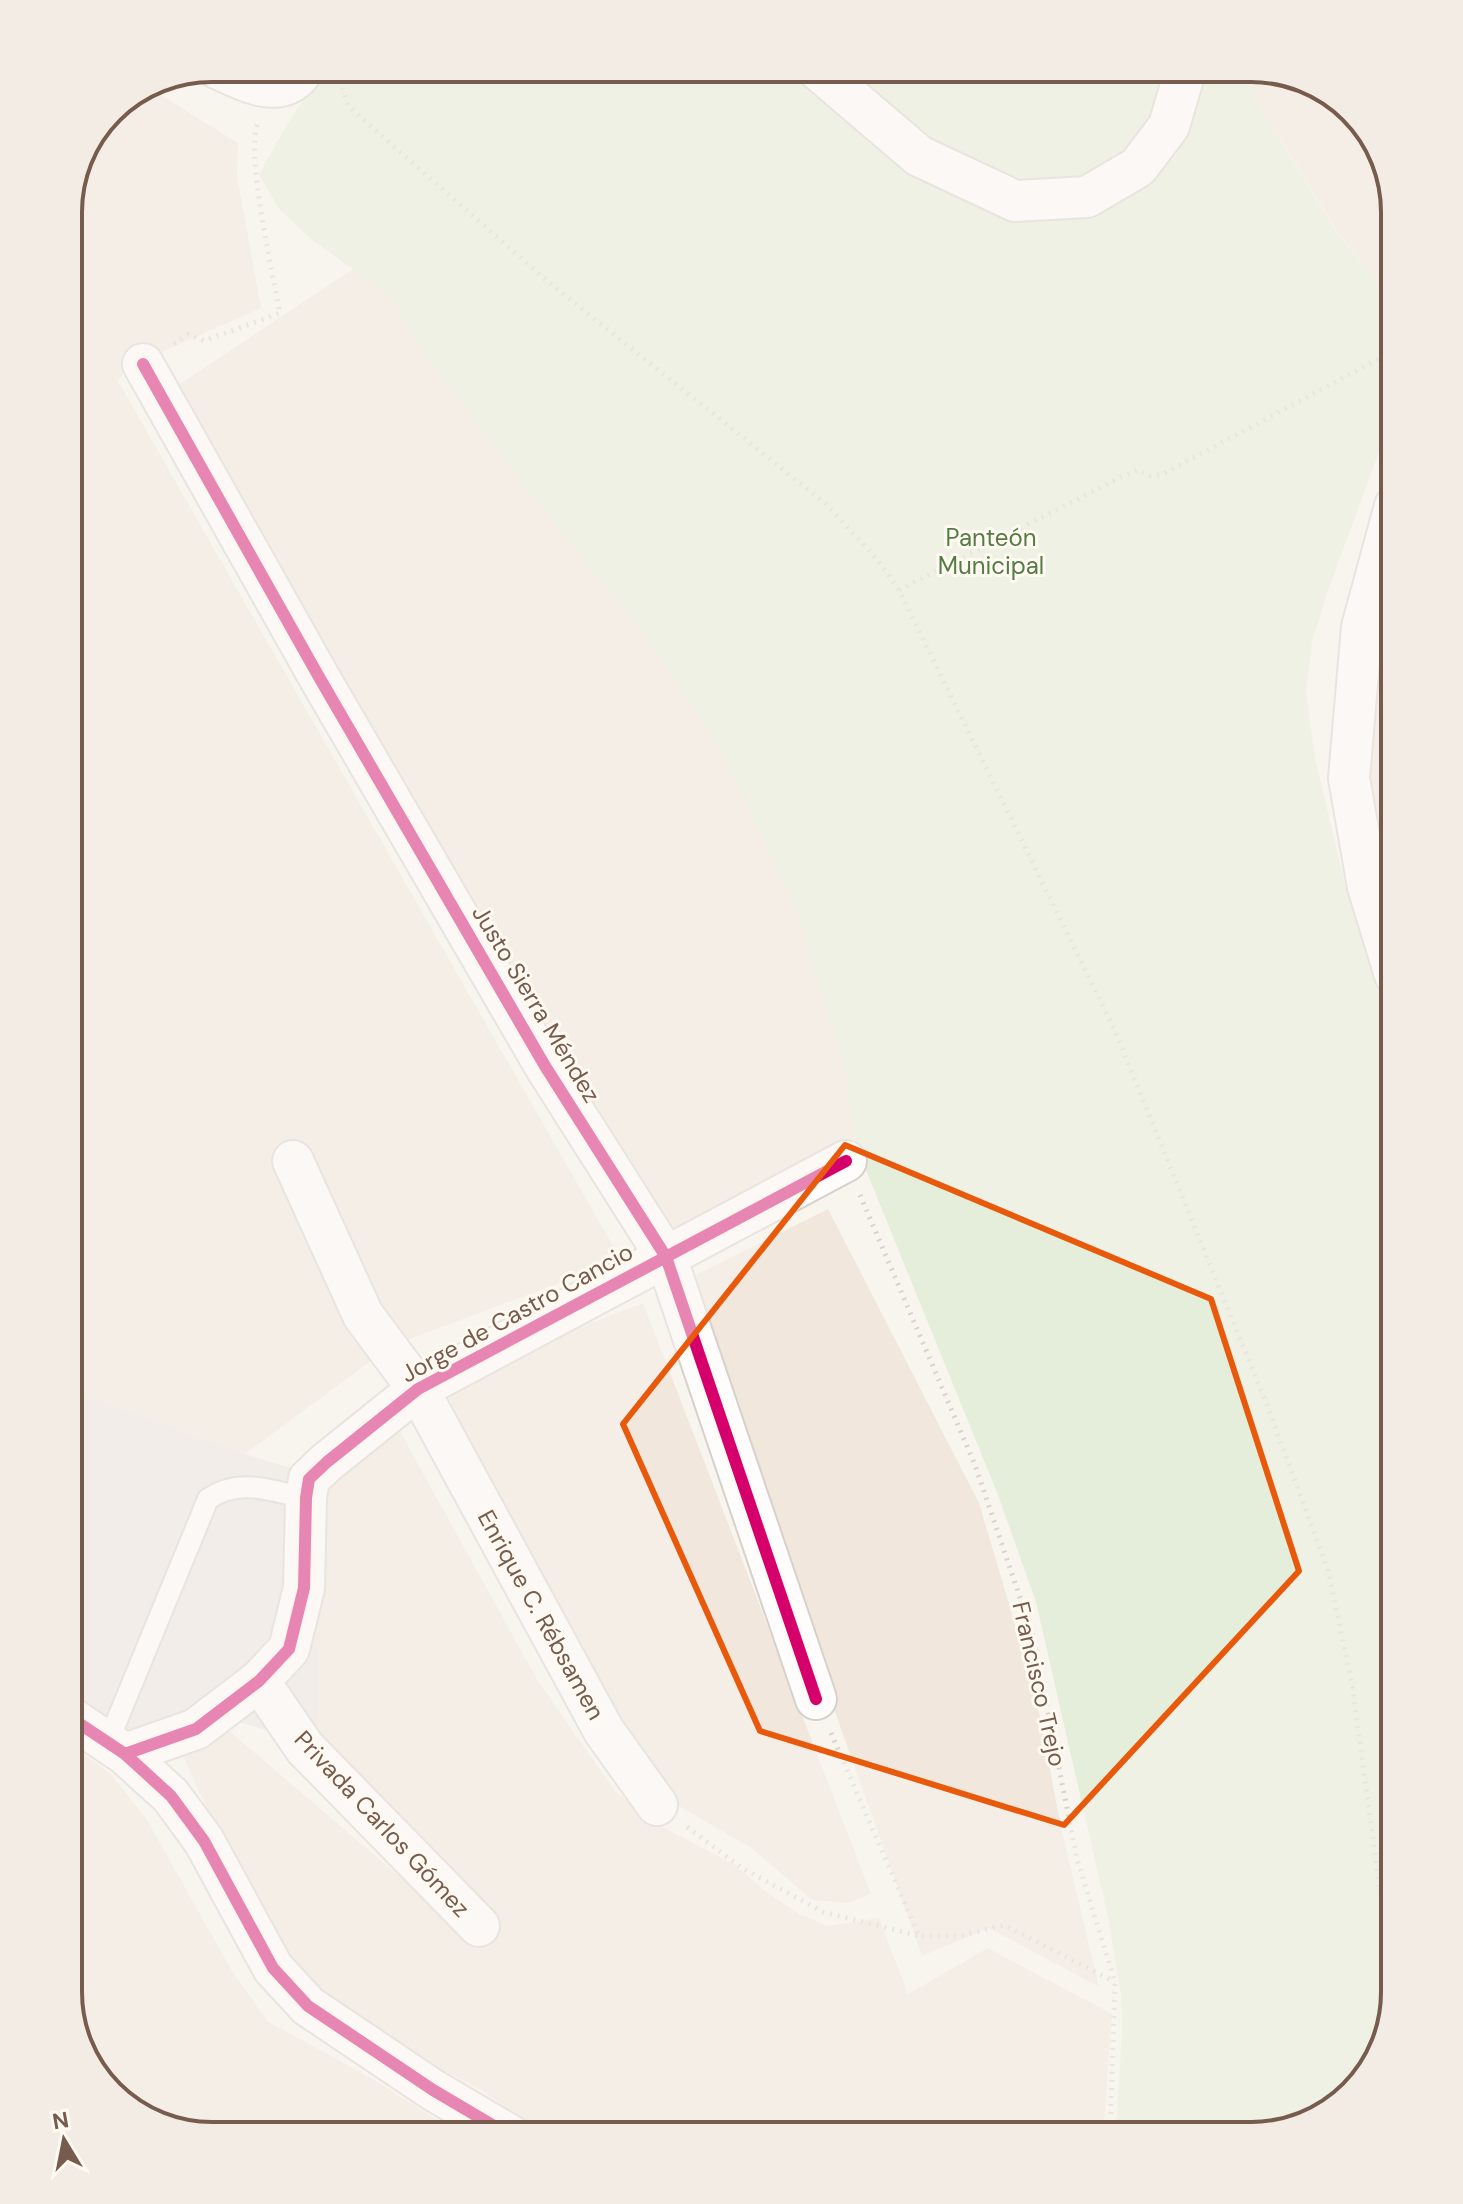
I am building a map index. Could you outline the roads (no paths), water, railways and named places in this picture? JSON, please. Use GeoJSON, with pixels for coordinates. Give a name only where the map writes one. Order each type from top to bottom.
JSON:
{"type":"FeatureCollection","features":[{"type":"Feature","properties":{"kind":"street"},"geometry":{"type":"LineString","coordinates":[[832,82],[919,156],[1015,201],[1087,197],[1138,167],[1169,126],[1182,82]]}},
{"type":"Feature","properties":{"kind":"street","name":"Justo Sierra Méndez"},"geometry":{"type":"LineString","coordinates":[[143,364],[319,677],[545,1066],[666,1257],[816,1699]]}},
{"type":"Feature","properties":{"kind":"street"},"geometry":{"type":"LineString","coordinates":[[1381,557],[1362,627],[1349,778],[1368,887],[1381,929]]}},
{"type":"Feature","properties":{"kind":"street","name":"Enrique C. Rébsamen"},"geometry":{"type":"LineString","coordinates":[[293,1161],[363,1315],[418,1389],[604,1731],[657,1805]]}},
{"type":"Feature","properties":{"kind":"street","name":"Jorge de Castro Cancio"},"geometry":{"type":"LineString","coordinates":[[307,1488],[327,1462],[418,1389],[846,1161]]}},
{"type":"Feature","properties":{"kind":"street"},"geometry":{"type":"LineString","coordinates":[[116,1748],[196,1729],[259,1681],[289,1649],[304,1588],[307,1488]]}},
{"type":"Feature","properties":{"kind":"street","name":"Privada Carlos Gómez"},"geometry":{"type":"LineString","coordinates":[[259,1681],[305,1748],[479,1926]]}},
{"type":"Feature","properties":{"kind":"street"},"geometry":{"type":"LineString","coordinates":[[82,1725],[116,1748],[180,1807],[204,1841],[273,1968],[308,2006],[433,2090],[487,2122]]}},
{"type":"Feature","properties":{"kind":"lane"},"geometry":{"type":"LineString","coordinates":[[116,1748],[208,1499],[222,1489],[244,1485],[307,1488]]}},
{"type":"Feature","properties":{"kind":"park label","name":"Panteón Municipal"},"geometry":{"type":"Point","coordinates":[991,552]}}]}
